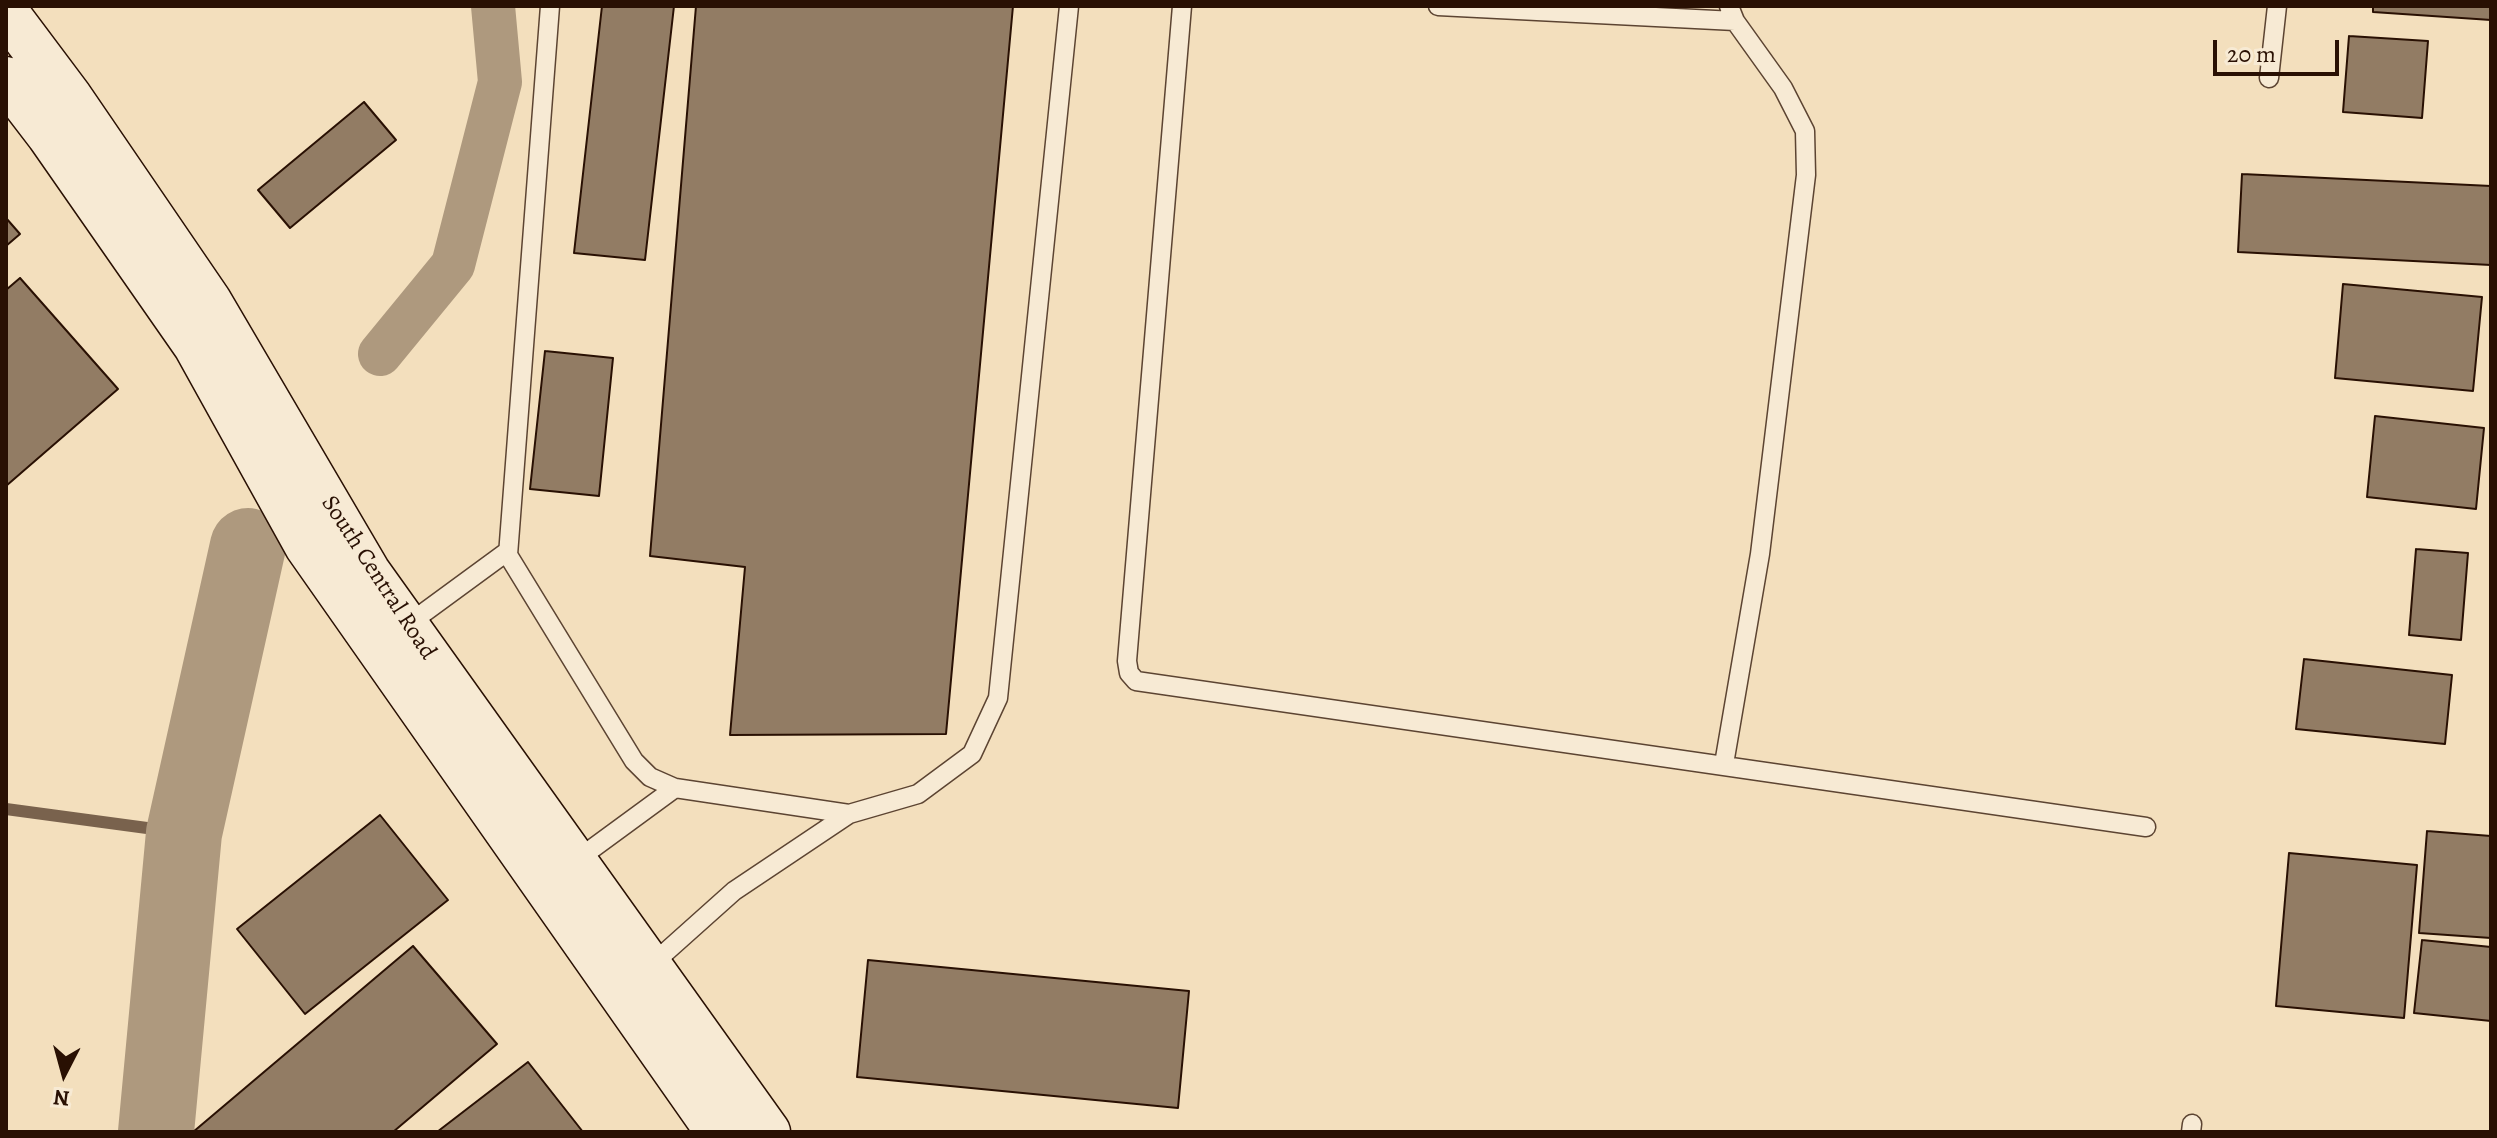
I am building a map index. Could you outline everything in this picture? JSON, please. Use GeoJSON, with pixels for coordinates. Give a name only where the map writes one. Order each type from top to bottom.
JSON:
{"type":"FeatureCollection","features":[{"type":"Feature","properties":{"kind":"street","name":"South Central Road"},"geometry":{"type":"LineString","coordinates":[[6,12],[69,96],[209,301],[368,572],[407,625],[718,1132]]}},
{"type":"Feature","properties":{"kind":"street","name":"South Central Road"},"geometry":{"type":"LineString","coordinates":[[6,79],[49,135],[196,346],[307,546],[559,871],[649,967],[768,1132]]}},
{"type":"Feature","properties":{"kind":"lane"},"geometry":{"type":"LineString","coordinates":[[550,6],[508,555],[634,761],[650,777],[675,788],[849,814]]}},
{"type":"Feature","properties":{"kind":"lane"},"geometry":{"type":"LineString","coordinates":[[649,967],[734,891],[849,814],[918,794],[972,754],[998,698],[1069,6]]}},
{"type":"Feature","properties":{"kind":"lane"},"geometry":{"type":"LineString","coordinates":[[1182,6],[1127,661],[1129,673],[1136,681],[2146,827]]}},
{"type":"Feature","properties":{"kind":"lane"},"geometry":{"type":"LineString","coordinates":[[1438,6],[1732,14],[1783,88],[1805,131],[1806,175],[1760,554],[1724,764]]}},
{"type":"Feature","properties":{"kind":"lane"},"geometry":{"type":"LineString","coordinates":[[2269,78],[2277,6]]}},
{"type":"Feature","properties":{"kind":"lane"},"geometry":{"type":"LineString","coordinates":[[407,625],[508,551]]}},
{"type":"Feature","properties":{"kind":"lane"},"geometry":{"type":"LineString","coordinates":[[559,871],[675,788]]}},
{"type":"Feature","properties":{"kind":"building"},"geometry":{"type":"Polygon","coordinates":[[[602,6],[674,6],[645,260],[574,253],[602,6]]]}},
{"type":"Feature","properties":{"kind":"building"},"geometry":{"type":"Polygon","coordinates":[[[696,6],[1013,6],[946,734],[730,735],[745,567],[650,556],[696,6]]]}},
{"type":"Feature","properties":{"kind":"building"},"geometry":{"type":"Polygon","coordinates":[[[2373,6],[2491,6],[2491,20],[2373,12],[2373,6]]]}},
{"type":"Feature","properties":{"kind":"building"},"geometry":{"type":"Polygon","coordinates":[[[2349,36],[2428,41],[2422,118],[2343,112],[2349,36]]]}},
{"type":"Feature","properties":{"kind":"building"},"geometry":{"type":"Polygon","coordinates":[[[364,102],[396,140],[290,228],[258,190],[364,102]]]}},
{"type":"Feature","properties":{"kind":"building"},"geometry":{"type":"Polygon","coordinates":[[[2242,174],[2491,186],[2491,265],[2238,252],[2242,174]]]}},
{"type":"Feature","properties":{"kind":"building"},"geometry":{"type":"Polygon","coordinates":[[[6,218],[20,234],[6,246],[6,218]]]}},
{"type":"Feature","properties":{"kind":"building"},"geometry":{"type":"Polygon","coordinates":[[[20,278],[118,389],[6,486],[6,290],[20,278]]]}},
{"type":"Feature","properties":{"kind":"building"},"geometry":{"type":"Polygon","coordinates":[[[2343,284],[2482,297],[2473,391],[2335,378],[2343,284]]]}},
{"type":"Feature","properties":{"kind":"building"},"geometry":{"type":"Polygon","coordinates":[[[545,351],[613,358],[599,496],[530,489],[545,351]]]}},
{"type":"Feature","properties":{"kind":"building"},"geometry":{"type":"Polygon","coordinates":[[[2375,416],[2484,428],[2476,509],[2367,497],[2375,416]]]}},
{"type":"Feature","properties":{"kind":"building"},"geometry":{"type":"Polygon","coordinates":[[[2416,549],[2468,553],[2461,640],[2409,635],[2416,549]]]}},
{"type":"Feature","properties":{"kind":"building"},"geometry":{"type":"Polygon","coordinates":[[[2304,659],[2452,675],[2445,744],[2296,729],[2304,659]]]}},
{"type":"Feature","properties":{"kind":"building"},"geometry":{"type":"Polygon","coordinates":[[[380,815],[448,900],[305,1014],[237,929],[380,815]]]}},
{"type":"Feature","properties":{"kind":"building"},"geometry":{"type":"Polygon","coordinates":[[[2427,831],[2491,836],[2491,938],[2419,933],[2427,831]]]}},
{"type":"Feature","properties":{"kind":"building"},"geometry":{"type":"Polygon","coordinates":[[[2289,853],[2417,865],[2404,1018],[2276,1006],[2289,853]]]}},
{"type":"Feature","properties":{"kind":"building"},"geometry":{"type":"Polygon","coordinates":[[[2422,940],[2491,947],[2491,1021],[2414,1013],[2422,940]]]}},
{"type":"Feature","properties":{"kind":"building"},"geometry":{"type":"Polygon","coordinates":[[[413,946],[497,1044],[393,1132],[193,1132],[413,946]]]}},
{"type":"Feature","properties":{"kind":"building"},"geometry":{"type":"Polygon","coordinates":[[[868,960],[1189,991],[1178,1108],[857,1077],[868,960]]]}},
{"type":"Feature","properties":{"kind":"building"},"geometry":{"type":"Polygon","coordinates":[[[528,1062],[583,1132],[437,1132],[528,1062]]]}},
{"type":"Feature","properties":{"kind":"waterway"},"geometry":{"type":"LineString","coordinates":[[380,354],[453,265],[500,82],[493,6]]}},
{"type":"Feature","properties":{"kind":"waterway"},"geometry":{"type":"LineString","coordinates":[[156,1132],[184,833],[248,546]]}},
{"type":"Feature","properties":{"kind":"waterway"},"geometry":{"type":"LineString","coordinates":[[6,809],[184,833]]}}]}
